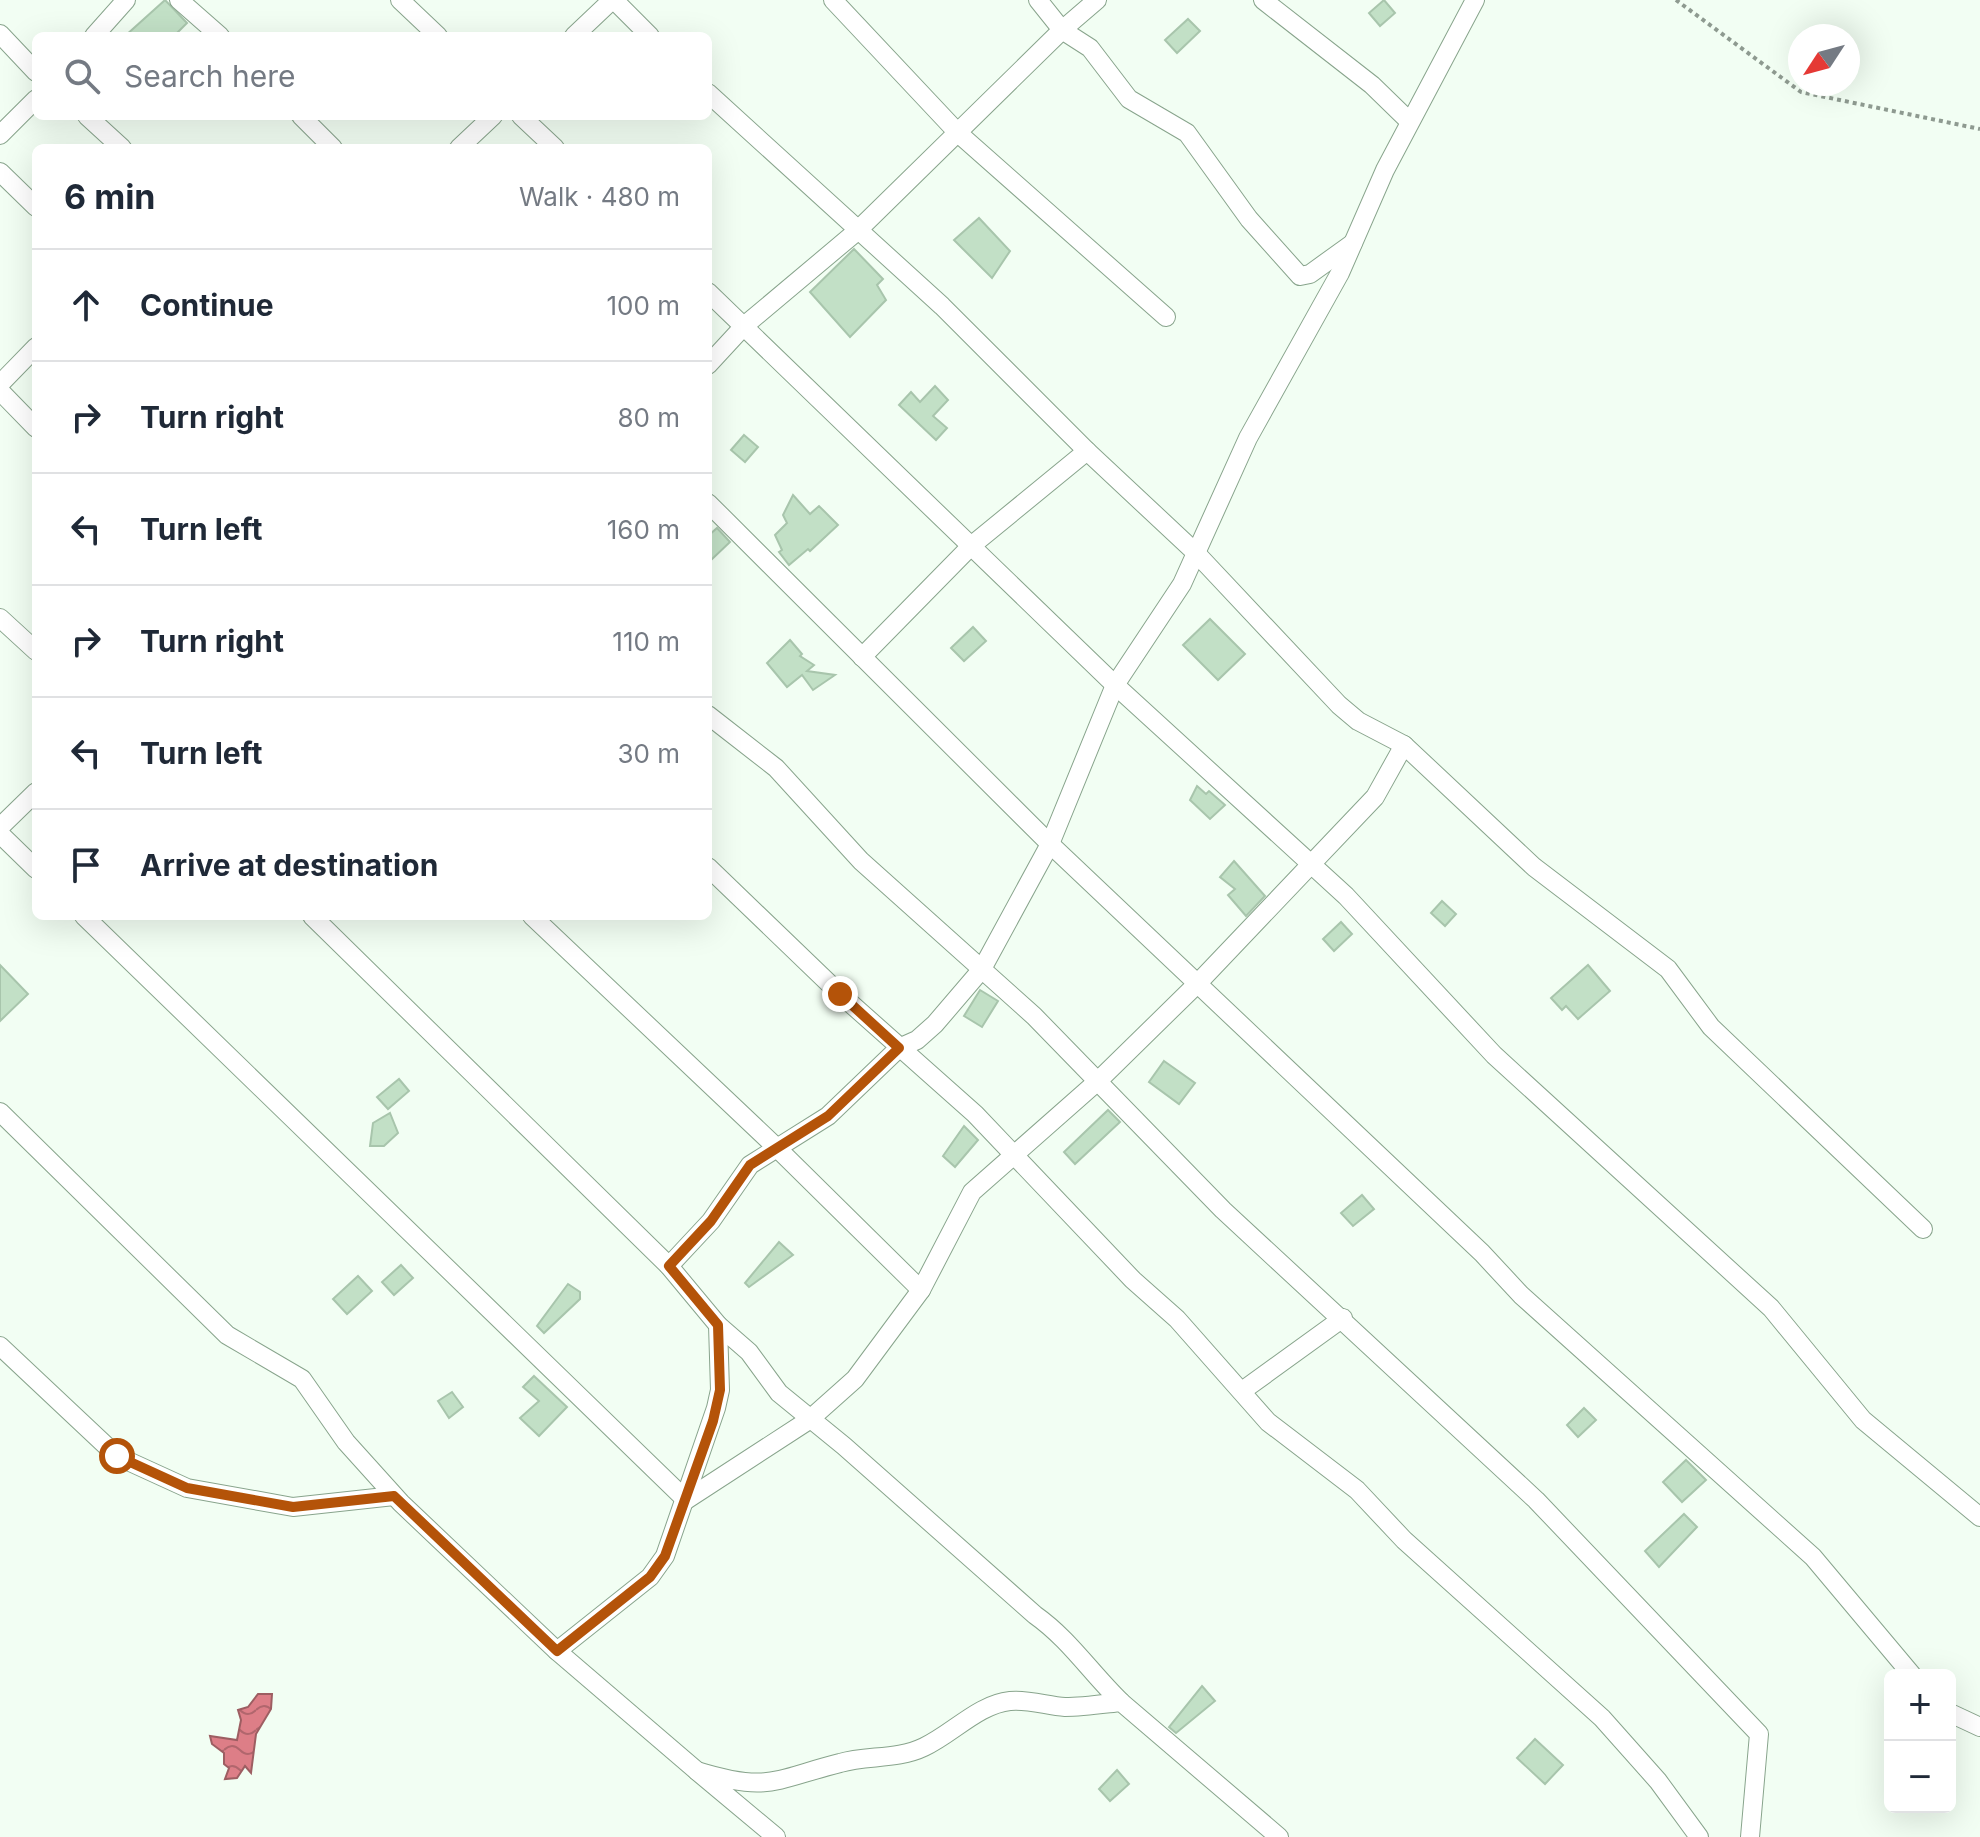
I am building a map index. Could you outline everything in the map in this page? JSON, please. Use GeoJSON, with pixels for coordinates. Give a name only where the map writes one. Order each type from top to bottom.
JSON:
{"type":"FeatureCollection","features":[{"type":"Feature","properties":{"kind":"street"},"geometry":{"type":"LineString","coordinates":[[98,32],[126,0]]}},
{"type":"Feature","properties":{"kind":"street"},"geometry":{"type":"LineString","coordinates":[[179,0],[215,32]]}},
{"type":"Feature","properties":{"kind":"street"},"geometry":{"type":"LineString","coordinates":[[400,0],[434,32]]}},
{"type":"Feature","properties":{"kind":"street"},"geometry":{"type":"LineString","coordinates":[[578,32],[613,0],[646,32]]}},
{"type":"Feature","properties":{"kind":"street"},"geometry":{"type":"LineString","coordinates":[[833,0],[958,133],[1166,317]]}},
{"type":"Feature","properties":{"kind":"street"},"geometry":{"type":"LineString","coordinates":[[1038,0],[1062,30],[1090,48],[1129,99],[1187,133],[1249,219],[1300,276],[1310,274],[1355,242]]}},
{"type":"Feature","properties":{"kind":"street"},"geometry":{"type":"LineString","coordinates":[[712,361],[744,326],[856,232],[1062,30],[1097,0]]}},
{"type":"Feature","properties":{"kind":"street"},"geometry":{"type":"LineString","coordinates":[[1263,0],[1372,85],[1409,121]]}},
{"type":"Feature","properties":{"kind":"street"},"geometry":{"type":"LineString","coordinates":[[669,1266],[711,1221],[750,1165],[828,1116],[899,1048],[926,1032],[982,969],[1050,844],[1115,685],[1182,584],[1248,438],[1355,242],[1409,121],[1475,0]]}},
{"type":"Feature","properties":{"kind":"street"},"geometry":{"type":"LineString","coordinates":[[0,34],[32,68]]}},
{"type":"Feature","properties":{"kind":"street"},"geometry":{"type":"LineString","coordinates":[[712,97],[856,232],[942,306],[1087,451],[1196,553],[1339,705],[1358,721],[1404,745],[1534,867],[1668,969],[1711,1027],[1923,1229]]}},
{"type":"Feature","properties":{"kind":"street"},"geometry":{"type":"LineString","coordinates":[[0,135],[32,103]]}},
{"type":"Feature","properties":{"kind":"street"},"geometry":{"type":"LineString","coordinates":[[91,120],[118,144]]}},
{"type":"Feature","properties":{"kind":"street"},"geometry":{"type":"LineString","coordinates":[[305,120],[329,144]]}},
{"type":"Feature","properties":{"kind":"street"},"geometry":{"type":"LineString","coordinates":[[463,144],[489,120]]}},
{"type":"Feature","properties":{"kind":"street"},"geometry":{"type":"LineString","coordinates":[[525,120],[551,144]]}},
{"type":"Feature","properties":{"kind":"street"},"geometry":{"type":"LineString","coordinates":[[0,172],[32,203]]}},
{"type":"Feature","properties":{"kind":"street"},"geometry":{"type":"LineString","coordinates":[[712,296],[1115,685],[1346,896],[1494,1055],[1771,1308],[1855,1412],[1980,1517]]}},
{"type":"Feature","properties":{"kind":"street"},"geometry":{"type":"LineString","coordinates":[[0,384],[32,351]]}},
{"type":"Feature","properties":{"kind":"street"},"geometry":{"type":"LineString","coordinates":[[0,391],[32,424]]}},
{"type":"Feature","properties":{"kind":"street"},"geometry":{"type":"LineString","coordinates":[[862,657],[971,546],[1087,451]]}},
{"type":"Feature","properties":{"kind":"street"},"geometry":{"type":"LineString","coordinates":[[712,507],[1050,844],[1521,1295],[1813,1557],[1907,1669]]}},
{"type":"Feature","properties":{"kind":"street"},"geometry":{"type":"LineString","coordinates":[[0,618],[32,647]]}},
{"type":"Feature","properties":{"kind":"street"},"geometry":{"type":"LineString","coordinates":[[712,718],[776,768],[861,861],[982,969],[1099,1080],[1223,1210],[1536,1500],[1759,1734],[1750,1837]]}},
{"type":"Feature","properties":{"kind":"street"},"geometry":{"type":"LineString","coordinates":[[686,1500],[809,1420],[855,1379],[921,1290],[972,1192],[1099,1080],[1198,983],[1375,797],[1404,745]]}},
{"type":"Feature","properties":{"kind":"street"},"geometry":{"type":"LineString","coordinates":[[0,827],[32,796]]}},
{"type":"Feature","properties":{"kind":"street"},"geometry":{"type":"LineString","coordinates":[[0,834],[32,865]]}},
{"type":"Feature","properties":{"kind":"street"},"geometry":{"type":"LineString","coordinates":[[712,871],[899,1048],[975,1114],[1013,1157],[1177,1319],[1268,1422],[1357,1490],[1404,1540],[1602,1718],[1658,1781],[1699,1837]]}},
{"type":"Feature","properties":{"kind":"street"},"geometry":{"type":"LineString","coordinates":[[88,920],[686,1500]]}},
{"type":"Feature","properties":{"kind":"street"},"geometry":{"type":"LineString","coordinates":[[316,920],[669,1266],[718,1325],[744,1347],[779,1393],[844,1446],[1035,1615],[1061,1633],[1094,1676],[1121,1702],[1279,1837]]}},
{"type":"Feature","properties":{"kind":"street"},"geometry":{"type":"LineString","coordinates":[[536,920],[776,1147],[921,1290]]}},
{"type":"Feature","properties":{"kind":"street"},"geometry":{"type":"LineString","coordinates":[[0,1112],[227,1335],[302,1379],[346,1442],[394,1496],[557,1651],[776,1837]]}},
{"type":"Feature","properties":{"kind":"street"},"geometry":{"type":"LineString","coordinates":[[1242,1391],[1343,1318]]}},
{"type":"Feature","properties":{"kind":"street"},"geometry":{"type":"LineString","coordinates":[[557,1651],[650,1577],[665,1556],[720,1390],[718,1325]]}},
{"type":"Feature","properties":{"kind":"street"},"geometry":{"type":"LineString","coordinates":[[0,1346],[117,1456],[187,1488],[293,1507],[394,1496]]}},
{"type":"Feature","properties":{"kind":"street"},"geometry":{"type":"LineString","coordinates":[[697,1771],[735,1783],[762,1785],[841,1762],[916,1750],[993,1706],[1011,1701],[1066,1707],[1121,1702]]}},
{"type":"Feature","properties":{"kind":"street"},"geometry":{"type":"LineString","coordinates":[[1956,1716],[1980,1727]]}},
{"type":"Feature","properties":{"kind":"path"},"geometry":{"type":"LineString","coordinates":[[1676,0],[1801,92],[1980,129]]}},
{"type":"Feature","properties":{"kind":"water"},"geometry":{"type":"Polygon","coordinates":[[[258,1694],[272,1694],[271,1709],[256,1734],[251,1773],[245,1766],[237,1778],[225,1779],[229,1768],[224,1764],[224,1753],[212,1744],[210,1736],[237,1740],[241,1720],[238,1710],[248,1707],[258,1694]]]}},
{"type":"Feature","properties":{"kind":"building"},"geometry":{"type":"Polygon","coordinates":[[[165,0],[187,23],[178,32],[129,32],[165,0]]]}},
{"type":"Feature","properties":{"kind":"building"},"geometry":{"type":"Polygon","coordinates":[[[1384,0],[1395,13],[1380,26],[1369,13],[1384,0]]]}},
{"type":"Feature","properties":{"kind":"building"},"geometry":{"type":"Polygon","coordinates":[[[1188,19],[1200,31],[1177,53],[1165,40],[1188,19]]]}},
{"type":"Feature","properties":{"kind":"building"},"geometry":{"type":"Polygon","coordinates":[[[979,218],[1010,251],[992,278],[954,240],[979,218]]]}},
{"type":"Feature","properties":{"kind":"building"},"geometry":{"type":"Polygon","coordinates":[[[854,249],[883,279],[877,285],[886,300],[850,337],[810,292],[854,249]]]}},
{"type":"Feature","properties":{"kind":"building"},"geometry":{"type":"Polygon","coordinates":[[[935,386],[948,400],[933,416],[947,428],[936,440],[899,405],[911,392],[920,402],[935,386]]]}},
{"type":"Feature","properties":{"kind":"building"},"geometry":{"type":"Polygon","coordinates":[[[744,435],[758,447],[745,462],[731,450],[744,435]]]}},
{"type":"Feature","properties":{"kind":"building"},"geometry":{"type":"Polygon","coordinates":[[[793,495],[810,514],[819,506],[838,525],[810,551],[808,549],[789,565],[779,552],[782,550],[775,535],[787,523],[783,515],[793,495]]]}},
{"type":"Feature","properties":{"kind":"building"},"geometry":{"type":"Polygon","coordinates":[[[717,528],[730,542],[712,559],[712,532],[717,528]]]}},
{"type":"Feature","properties":{"kind":"building"},"geometry":{"type":"Polygon","coordinates":[[[1210,619],[1245,654],[1218,680],[1183,645],[1210,619]]]}},
{"type":"Feature","properties":{"kind":"building"},"geometry":{"type":"Polygon","coordinates":[[[973,627],[986,641],[964,661],[951,648],[973,627]]]}},
{"type":"Feature","properties":{"kind":"building"},"geometry":{"type":"Polygon","coordinates":[[[790,640],[802,654],[800,656],[814,665],[807,671],[835,675],[813,690],[802,675],[787,687],[767,663],[790,640]]]}},
{"type":"Feature","properties":{"kind":"building"},"geometry":{"type":"Polygon","coordinates":[[[1197,786],[1206,794],[1209,791],[1225,805],[1210,819],[1190,800],[1197,786]]]}},
{"type":"Feature","properties":{"kind":"building"},"geometry":{"type":"Polygon","coordinates":[[[1234,861],[1265,896],[1246,916],[1228,895],[1235,889],[1220,877],[1234,861]]]}},
{"type":"Feature","properties":{"kind":"building"},"geometry":{"type":"Polygon","coordinates":[[[1442,901],[1456,914],[1445,926],[1431,913],[1442,901]]]}},
{"type":"Feature","properties":{"kind":"building"},"geometry":{"type":"Polygon","coordinates":[[[1341,922],[1352,934],[1334,951],[1323,939],[1341,922]]]}},
{"type":"Feature","properties":{"kind":"building"},"geometry":{"type":"Polygon","coordinates":[[[0,965],[28,994],[0,1021],[0,965]]]}},
{"type":"Feature","properties":{"kind":"building"},"geometry":{"type":"Polygon","coordinates":[[[1588,965],[1610,991],[1578,1019],[1566,1006],[1562,1010],[1551,998],[1588,965]]]}},
{"type":"Feature","properties":{"kind":"building"},"geometry":{"type":"Polygon","coordinates":[[[980,990],[998,1001],[982,1027],[964,1016],[980,990]]]}},
{"type":"Feature","properties":{"kind":"building"},"geometry":{"type":"Polygon","coordinates":[[[1164,1061],[1195,1083],[1179,1104],[1149,1082],[1164,1061]]]}},
{"type":"Feature","properties":{"kind":"building"},"geometry":{"type":"Polygon","coordinates":[[[399,1079],[409,1091],[388,1109],[377,1097],[399,1079]]]}},
{"type":"Feature","properties":{"kind":"building"},"geometry":{"type":"Polygon","coordinates":[[[1108,1110],[1120,1122],[1075,1164],[1064,1152],[1108,1110]]]}},
{"type":"Feature","properties":{"kind":"building"},"geometry":{"type":"Polygon","coordinates":[[[390,1113],[398,1133],[384,1146],[370,1146],[373,1123],[390,1113]]]}},
{"type":"Feature","properties":{"kind":"building"},"geometry":{"type":"Polygon","coordinates":[[[964,1126],[978,1140],[955,1167],[943,1156],[964,1126]]]}},
{"type":"Feature","properties":{"kind":"building"},"geometry":{"type":"Polygon","coordinates":[[[1362,1195],[1374,1209],[1353,1226],[1341,1213],[1362,1195]]]}},
{"type":"Feature","properties":{"kind":"building"},"geometry":{"type":"Polygon","coordinates":[[[779,1242],[793,1255],[749,1287],[745,1283],[779,1242]]]}},
{"type":"Feature","properties":{"kind":"building"},"geometry":{"type":"Polygon","coordinates":[[[401,1265],[413,1278],[394,1295],[382,1282],[401,1265]]]}},
{"type":"Feature","properties":{"kind":"building"},"geometry":{"type":"Polygon","coordinates":[[[358,1276],[372,1291],[347,1314],[333,1299],[358,1276]]]}},
{"type":"Feature","properties":{"kind":"building"},"geometry":{"type":"Polygon","coordinates":[[[568,1284],[580,1292],[580,1299],[544,1333],[537,1326],[568,1284]]]}},
{"type":"Feature","properties":{"kind":"building"},"geometry":{"type":"Polygon","coordinates":[[[534,1376],[567,1407],[539,1436],[520,1418],[539,1401],[523,1387],[534,1376]]]}},
{"type":"Feature","properties":{"kind":"building"},"geometry":{"type":"Polygon","coordinates":[[[452,1392],[463,1407],[449,1418],[438,1401],[452,1392]]]}},
{"type":"Feature","properties":{"kind":"building"},"geometry":{"type":"Polygon","coordinates":[[[1584,1408],[1596,1420],[1578,1437],[1567,1425],[1584,1408]]]}},
{"type":"Feature","properties":{"kind":"building"},"geometry":{"type":"Polygon","coordinates":[[[1686,1460],[1706,1480],[1682,1502],[1663,1482],[1686,1460]]]}},
{"type":"Feature","properties":{"kind":"building"},"geometry":{"type":"Polygon","coordinates":[[[1684,1514],[1697,1527],[1659,1567],[1645,1551],[1684,1514]]]}},
{"type":"Feature","properties":{"kind":"building"},"geometry":{"type":"Polygon","coordinates":[[[1202,1686],[1215,1701],[1176,1733],[1169,1727],[1202,1686]]]}},
{"type":"Feature","properties":{"kind":"building"},"geometry":{"type":"Polygon","coordinates":[[[1535,1739],[1563,1765],[1545,1784],[1517,1758],[1535,1739]]]}},
{"type":"Feature","properties":{"kind":"building"},"geometry":{"type":"Polygon","coordinates":[[[1117,1770],[1129,1784],[1110,1801],[1099,1789],[1117,1770]]]}},
{"type":"Feature","properties":{"kind":"route"},"geometry":{"type":"LineString","coordinates":[[117,1456],[187,1488],[293,1507],[394,1496],[557,1651],[650,1577],[665,1556],[713,1421],[720,1390],[718,1325],[669,1266],[711,1221],[750,1165],[818,1124],[899,1048],[840,994]]}}]}
